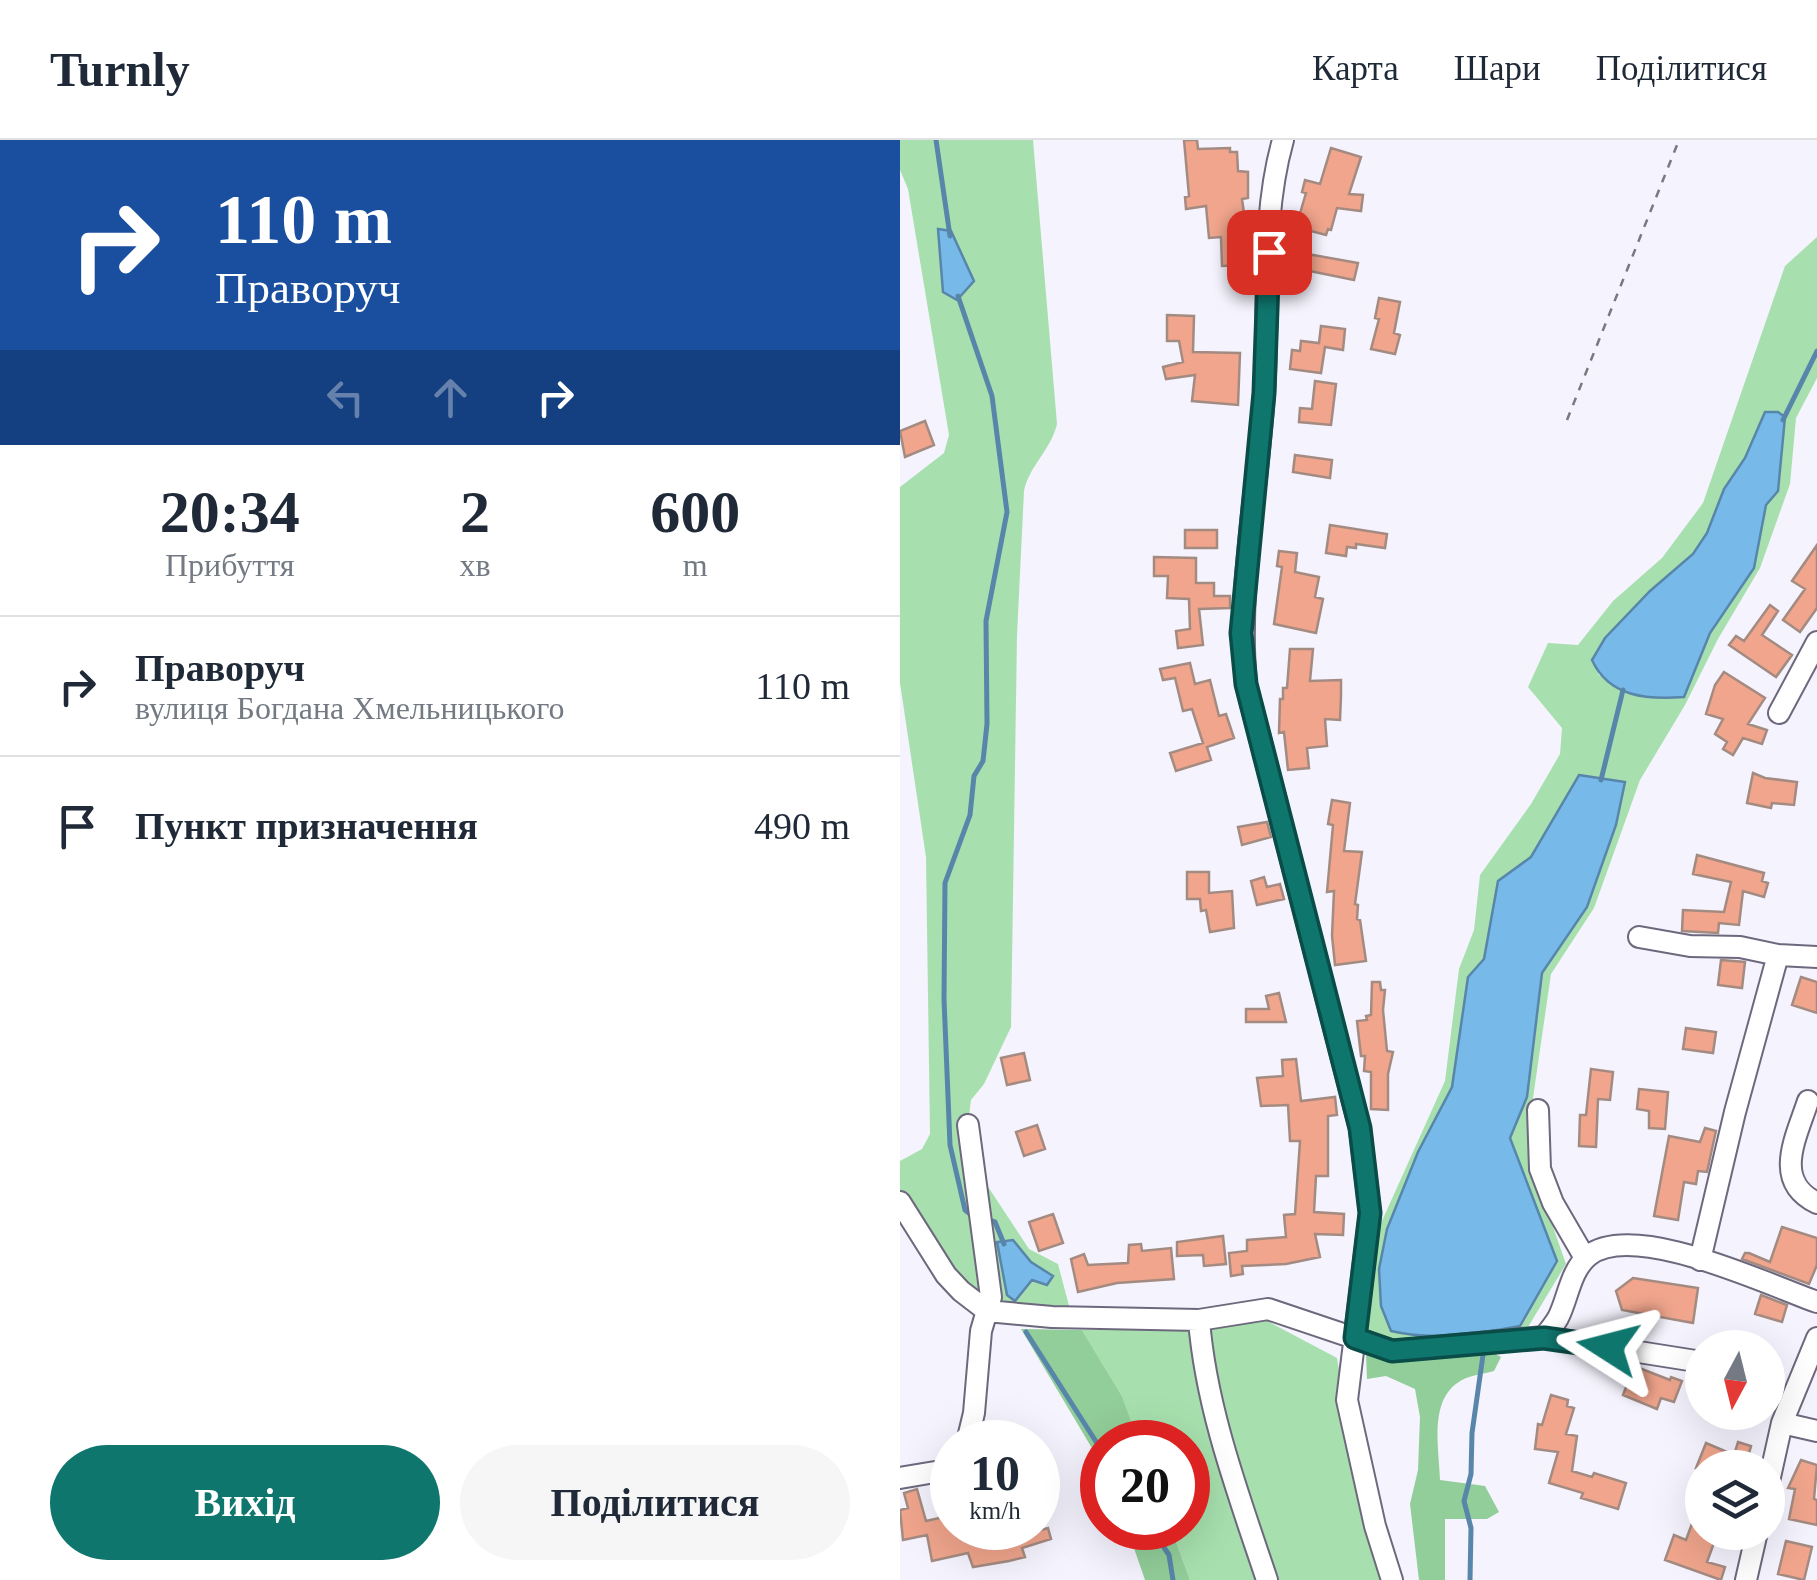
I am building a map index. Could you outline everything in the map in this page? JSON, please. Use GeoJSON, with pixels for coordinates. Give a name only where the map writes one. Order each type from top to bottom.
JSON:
{"type":"FeatureCollection","features":[{"type":"Feature","properties":{"kind":"street"},"geometry":{"type":"LineString","coordinates":[[1283,140],[1272,181],[1264,393],[1241,633],[1246,684],[1360,1128],[1370,1213],[1347,1400],[1375,1526],[1392,1580]]}},
{"type":"Feature","properties":{"kind":"street"},"geometry":{"type":"LineString","coordinates":[[1779,713],[1817,642]]}},
{"type":"Feature","properties":{"kind":"street"},"geometry":{"type":"LineString","coordinates":[[1639,937],[1690,946],[1740,947],[1778,955],[1817,957]]}},
{"type":"Feature","properties":{"kind":"street"},"geometry":{"type":"LineString","coordinates":[[1700,1260],[1734,1112],[1778,955]]}},
{"type":"Feature","properties":{"kind":"street"},"geometry":{"type":"LineString","coordinates":[[1808,1101],[1790,1166],[1792,1181],[1802,1196],[1817,1204]]}},
{"type":"Feature","properties":{"kind":"street"},"geometry":{"type":"LineString","coordinates":[[1538,1110],[1540,1168],[1554,1203],[1585,1258]]}},
{"type":"Feature","properties":{"kind":"street"},"geometry":{"type":"LineString","coordinates":[[968,1125],[991,1297],[981,1331],[972,1420]]}},
{"type":"Feature","properties":{"kind":"street"},"geometry":{"type":"LineString","coordinates":[[900,1202],[946,1275],[987,1311],[1052,1317],[1199,1320],[1268,1310],[1392,1351],[1544,1338],[1685,1359]]}},
{"type":"Feature","properties":{"kind":"street"},"geometry":{"type":"LineString","coordinates":[[1544,1338],[1558,1319],[1572,1278],[1585,1258],[1601,1248],[1641,1243],[1817,1302]]}},
{"type":"Feature","properties":{"kind":"street"},"geometry":{"type":"LineString","coordinates":[[1199,1320],[1201,1348],[1230,1469],[1267,1580]]}},
{"type":"Feature","properties":{"kind":"street"},"geometry":{"type":"LineString","coordinates":[[1785,1416],[1817,1338]]}},
{"type":"Feature","properties":{"kind":"street"},"geometry":{"type":"LineString","coordinates":[[1785,1424],[1817,1431]]}},
{"type":"Feature","properties":{"kind":"street"},"geometry":{"type":"LineString","coordinates":[[901,1474],[930,1472]]}},
{"type":"Feature","properties":{"kind":"street"},"geometry":{"type":"LineString","coordinates":[[1746,1580],[1753,1550]]}},
{"type":"Feature","properties":{"kind":"path"},"geometry":{"type":"LineString","coordinates":[[1566,420],[1680,140]]}},
{"type":"Feature","properties":{"kind":"green space"},"geometry":{"type":"Polygon","coordinates":[[[900,140],[1033,140],[1057,424],[1024,491],[1017,635],[1011,1027],[984,1084],[971,1100],[968,1125],[973,1164],[1029,1249],[1058,1264],[1072,1317],[987,1311],[900,1202],[900,1161],[922,1149],[930,1134],[926,857],[900,683],[900,487],[944,453],[949,435],[908,189],[900,170],[900,140]]]}},
{"type":"Feature","properties":{"kind":"green space"},"geometry":{"type":"Polygon","coordinates":[[[1817,237],[1817,378],[1796,418],[1790,484],[1760,568],[1640,780],[1594,908],[1551,974],[1533,1098],[1533,1170],[1566,1264],[1525,1332],[1394,1343],[1371,1336],[1364,1319],[1381,1223],[1445,1081],[1459,969],[1474,930],[1480,875],[1531,804],[1560,754],[1562,728],[1528,687],[1548,643],[1578,645],[1613,601],[1662,558],[1703,503],[1785,266],[1817,237]],[[1765,412],[1693,555],[1650,591],[1598,674],[1621,690],[1652,697],[1689,686],[1710,633],[1754,568],[1766,505],[1778,491],[1765,412]],[[1579,775],[1531,857],[1498,881],[1484,959],[1468,977],[1452,1087],[1418,1152],[1387,1229],[1379,1269],[1381,1305],[1391,1331],[1439,1336],[1520,1326],[1557,1261],[1510,1138],[1527,1097],[1542,973],[1587,907],[1616,825],[1625,783],[1579,775]]]}},
{"type":"Feature","properties":{"kind":"green space"},"geometry":{"type":"Polygon","coordinates":[[[1267,1321],[1337,1358],[1352,1448],[1382,1580],[1190,1580],[1179,1550],[1210,1550],[1210,1420],[1131,1420],[1122,1396],[1082,1330],[1198,1329],[1267,1321]]]}},
{"type":"Feature","properties":{"kind":"green space"},"geometry":{"type":"Polygon","coordinates":[[[1021,1329],[1082,1330],[1122,1396],[1131,1420],[1080,1420],[1080,1428],[1021,1329]]]}},
{"type":"Feature","properties":{"kind":"green space"},"geometry":{"type":"Polygon","coordinates":[[[1490,1351],[1501,1357],[1494,1371],[1462,1380],[1444,1399],[1438,1425],[1438,1453],[1440,1480],[1485,1486],[1499,1512],[1487,1519],[1445,1519],[1445,1580],[1419,1580],[1410,1504],[1418,1470],[1420,1417],[1415,1389],[1386,1376],[1367,1379],[1366,1355],[1391,1359],[1490,1351]]]}},
{"type":"Feature","properties":{"kind":"green space"},"geometry":{"type":"Polygon","coordinates":[[[1135,1550],[1179,1550],[1190,1580],[1145,1580],[1135,1550]]]}},
{"type":"Feature","properties":{"kind":"water"},"geometry":{"type":"Polygon","coordinates":[[[938,229],[951,231],[974,281],[957,300],[943,292],[938,229]]]}},
{"type":"Feature","properties":{"kind":"water"},"geometry":{"type":"Polygon","coordinates":[[[1765,412],[1778,412],[1785,417],[1778,491],[1766,505],[1754,568],[1710,633],[1684,697],[1656,698],[1619,689],[1608,682],[1592,660],[1605,638],[1693,554],[1765,412]]]}},
{"type":"Feature","properties":{"kind":"water"},"geometry":{"type":"Polygon","coordinates":[[[1579,775],[1625,782],[1616,825],[1587,907],[1542,973],[1527,1097],[1510,1138],[1557,1261],[1520,1326],[1439,1336],[1391,1331],[1381,1306],[1379,1269],[1387,1229],[1418,1152],[1452,1087],[1468,977],[1484,959],[1498,881],[1531,857],[1579,775]]]}},
{"type":"Feature","properties":{"kind":"water"},"geometry":{"type":"Polygon","coordinates":[[[1013,1240],[1031,1262],[1053,1276],[1047,1285],[1032,1280],[1015,1301],[1007,1295],[997,1242],[1013,1240]]]}},
{"type":"Feature","properties":{"kind":"building"},"geometry":{"type":"Polygon","coordinates":[[[1184,140],[1197,140],[1198,149],[1230,148],[1230,152],[1237,152],[1238,171],[1248,172],[1248,198],[1242,199],[1247,234],[1243,235],[1245,265],[1222,266],[1221,237],[1209,238],[1206,206],[1186,209],[1185,197],[1189,196],[1184,140]]]}},
{"type":"Feature","properties":{"kind":"building"},"geometry":{"type":"Polygon","coordinates":[[[1331,148],[1361,157],[1349,194],[1363,195],[1361,211],[1337,208],[1326,235],[1296,227],[1306,193],[1302,192],[1305,180],[1320,184],[1331,148]]]}},
{"type":"Feature","properties":{"kind":"building"},"geometry":{"type":"Polygon","coordinates":[[[1302,253],[1358,263],[1354,280],[1300,269],[1302,253]]]}},
{"type":"Feature","properties":{"kind":"building"},"geometry":{"type":"Polygon","coordinates":[[[1379,298],[1400,302],[1394,333],[1400,335],[1395,354],[1371,349],[1379,319],[1375,318],[1379,298]]]}},
{"type":"Feature","properties":{"kind":"building"},"geometry":{"type":"Polygon","coordinates":[[[1167,315],[1194,316],[1193,352],[1240,353],[1238,405],[1192,401],[1195,375],[1166,379],[1163,367],[1183,362],[1179,341],[1167,341],[1167,315]]]}},
{"type":"Feature","properties":{"kind":"building"},"geometry":{"type":"Polygon","coordinates":[[[1321,326],[1345,329],[1343,350],[1325,347],[1321,373],[1290,369],[1292,350],[1300,351],[1301,341],[1319,343],[1321,326]]]}},
{"type":"Feature","properties":{"kind":"building"},"geometry":{"type":"Polygon","coordinates":[[[1315,381],[1336,384],[1331,425],[1299,422],[1300,408],[1312,409],[1315,381]]]}},
{"type":"Feature","properties":{"kind":"building"},"geometry":{"type":"Polygon","coordinates":[[[925,421],[934,445],[905,457],[900,431],[925,421]]]}},
{"type":"Feature","properties":{"kind":"building"},"geometry":{"type":"Polygon","coordinates":[[[1295,455],[1332,460],[1330,478],[1293,472],[1295,455]]]}},
{"type":"Feature","properties":{"kind":"building"},"geometry":{"type":"Polygon","coordinates":[[[1330,525],[1387,534],[1385,548],[1356,544],[1356,548],[1347,547],[1346,556],[1326,553],[1330,525]]]}},
{"type":"Feature","properties":{"kind":"building"},"geometry":{"type":"Polygon","coordinates":[[[1185,530],[1217,530],[1217,548],[1185,548],[1185,530]]]}},
{"type":"Feature","properties":{"kind":"building"},"geometry":{"type":"Polygon","coordinates":[[[1817,545],[1817,608],[1800,632],[1783,620],[1805,589],[1792,581],[1817,545]]]}},
{"type":"Feature","properties":{"kind":"building"},"geometry":{"type":"Polygon","coordinates":[[[1279,551],[1297,553],[1295,572],[1319,577],[1315,597],[1323,599],[1316,633],[1274,624],[1282,567],[1277,566],[1279,551]]]}},
{"type":"Feature","properties":{"kind":"building"},"geometry":{"type":"Polygon","coordinates":[[[1154,557],[1196,558],[1196,583],[1214,583],[1214,596],[1230,596],[1230,608],[1199,609],[1203,645],[1178,648],[1176,631],[1190,629],[1189,599],[1167,598],[1168,576],[1154,576],[1154,557]]]}},
{"type":"Feature","properties":{"kind":"building"},"geometry":{"type":"Polygon","coordinates":[[[1770,605],[1778,611],[1762,635],[1792,655],[1776,677],[1729,645],[1736,636],[1744,641],[1770,605]]]}},
{"type":"Feature","properties":{"kind":"building"},"geometry":{"type":"Polygon","coordinates":[[[1290,649],[1313,649],[1310,681],[1341,680],[1341,696],[1340,720],[1325,719],[1327,746],[1307,748],[1309,768],[1288,770],[1284,732],[1279,733],[1280,699],[1283,688],[1287,688],[1290,649]]]}},
{"type":"Feature","properties":{"kind":"building"},"geometry":{"type":"Polygon","coordinates":[[[1190,663],[1195,684],[1210,680],[1219,716],[1226,714],[1234,738],[1207,747],[1211,760],[1176,771],[1170,753],[1203,743],[1192,709],[1183,711],[1175,678],[1163,680],[1160,669],[1190,663]]]}},
{"type":"Feature","properties":{"kind":"building"},"geometry":{"type":"Polygon","coordinates":[[[1724,672],[1765,698],[1748,724],[1767,730],[1762,744],[1743,738],[1733,755],[1723,749],[1727,742],[1715,734],[1723,719],[1706,714],[1715,685],[1724,672]]]}},
{"type":"Feature","properties":{"kind":"building"},"geometry":{"type":"Polygon","coordinates":[[[1753,773],[1797,782],[1794,805],[1772,803],[1771,808],[1747,803],[1753,773]]]}},
{"type":"Feature","properties":{"kind":"building"},"geometry":{"type":"Polygon","coordinates":[[[1332,800],[1350,803],[1344,851],[1362,852],[1355,904],[1366,961],[1335,965],[1334,891],[1327,892],[1332,800]]]}},
{"type":"Feature","properties":{"kind":"building"},"geometry":{"type":"Polygon","coordinates":[[[1267,822],[1271,837],[1242,845],[1238,827],[1267,822]]]}},
{"type":"Feature","properties":{"kind":"building"},"geometry":{"type":"Polygon","coordinates":[[[1697,855],[1764,873],[1762,881],[1768,883],[1764,897],[1743,891],[1739,925],[1719,923],[1718,933],[1682,931],[1683,910],[1724,912],[1731,882],[1693,874],[1697,855]]]}},
{"type":"Feature","properties":{"kind":"building"},"geometry":{"type":"Polygon","coordinates":[[[1187,872],[1209,872],[1209,893],[1232,891],[1234,928],[1210,932],[1200,899],[1187,899],[1187,872]]]}},
{"type":"Feature","properties":{"kind":"building"},"geometry":{"type":"Polygon","coordinates":[[[1264,877],[1267,887],[1280,884],[1284,899],[1257,905],[1251,881],[1264,877]]]}},
{"type":"Feature","properties":{"kind":"building"},"geometry":{"type":"Polygon","coordinates":[[[1721,960],[1745,962],[1742,988],[1718,985],[1721,960]]]}},
{"type":"Feature","properties":{"kind":"building"},"geometry":{"type":"Polygon","coordinates":[[[1801,977],[1817,982],[1817,1013],[1792,1005],[1801,977]]]}},
{"type":"Feature","properties":{"kind":"building"},"geometry":{"type":"Polygon","coordinates":[[[1372,982],[1380,982],[1381,990],[1385,990],[1387,1051],[1393,1052],[1388,1074],[1388,1110],[1371,1109],[1371,1072],[1364,1071],[1365,1056],[1361,1056],[1357,1021],[1367,1020],[1366,1016],[1371,1015],[1372,982]]]}},
{"type":"Feature","properties":{"kind":"building"},"geometry":{"type":"Polygon","coordinates":[[[1279,993],[1286,1022],[1246,1022],[1246,1009],[1269,1009],[1266,996],[1279,993]]]}},
{"type":"Feature","properties":{"kind":"building"},"geometry":{"type":"Polygon","coordinates":[[[1686,1028],[1716,1032],[1713,1053],[1683,1049],[1686,1028]]]}},
{"type":"Feature","properties":{"kind":"building"},"geometry":{"type":"Polygon","coordinates":[[[1024,1053],[1030,1080],[1007,1085],[1001,1058],[1024,1053]]]}},
{"type":"Feature","properties":{"kind":"building"},"geometry":{"type":"Polygon","coordinates":[[[1296,1059],[1301,1101],[1335,1097],[1337,1115],[1328,1116],[1328,1176],[1316,1176],[1314,1212],[1344,1214],[1343,1235],[1315,1234],[1320,1257],[1286,1264],[1242,1266],[1243,1274],[1231,1276],[1229,1253],[1247,1251],[1247,1240],[1286,1237],[1284,1215],[1295,1214],[1300,1141],[1290,1141],[1288,1105],[1261,1106],[1257,1078],[1283,1076],[1282,1060],[1296,1059]]]}},
{"type":"Feature","properties":{"kind":"building"},"geometry":{"type":"Polygon","coordinates":[[[1591,1069],[1613,1072],[1610,1100],[1598,1099],[1596,1147],[1579,1146],[1580,1115],[1586,1115],[1591,1069]]]}},
{"type":"Feature","properties":{"kind":"building"},"geometry":{"type":"Polygon","coordinates":[[[1639,1089],[1668,1092],[1665,1129],[1649,1128],[1649,1111],[1637,1109],[1639,1089]]]}},
{"type":"Feature","properties":{"kind":"building"},"geometry":{"type":"Polygon","coordinates":[[[1037,1125],[1045,1149],[1024,1156],[1016,1132],[1037,1125]]]}},
{"type":"Feature","properties":{"kind":"building"},"geometry":{"type":"Polygon","coordinates":[[[1705,1128],[1716,1131],[1707,1172],[1698,1171],[1696,1184],[1684,1182],[1678,1220],[1654,1216],[1669,1136],[1700,1142],[1705,1128]]]}},
{"type":"Feature","properties":{"kind":"building"},"geometry":{"type":"Polygon","coordinates":[[[1053,1214],[1063,1243],[1039,1251],[1029,1222],[1053,1214]]]}},
{"type":"Feature","properties":{"kind":"building"},"geometry":{"type":"Polygon","coordinates":[[[1782,1227],[1817,1238],[1817,1265],[1809,1284],[1742,1259],[1749,1253],[1770,1262],[1782,1227]]]}},
{"type":"Feature","properties":{"kind":"building"},"geometry":{"type":"Polygon","coordinates":[[[1223,1236],[1226,1264],[1204,1266],[1203,1255],[1177,1256],[1177,1242],[1223,1236]]]}},
{"type":"Feature","properties":{"kind":"building"},"geometry":{"type":"Polygon","coordinates":[[[1141,1244],[1142,1251],[1171,1248],[1174,1279],[1117,1283],[1078,1292],[1071,1259],[1084,1254],[1088,1265],[1128,1263],[1129,1245],[1141,1244]]]}},
{"type":"Feature","properties":{"kind":"building"},"geometry":{"type":"Polygon","coordinates":[[[1633,1278],[1698,1288],[1693,1323],[1622,1310],[1616,1291],[1633,1278]]]}},
{"type":"Feature","properties":{"kind":"building"},"geometry":{"type":"Polygon","coordinates":[[[1761,1295],[1787,1305],[1782,1322],[1755,1314],[1761,1295]]]}},
{"type":"Feature","properties":{"kind":"building"},"geometry":{"type":"Polygon","coordinates":[[[1634,1366],[1682,1381],[1674,1402],[1661,1398],[1657,1409],[1623,1395],[1634,1366]]]}},
{"type":"Feature","properties":{"kind":"building"},"geometry":{"type":"Polygon","coordinates":[[[1551,1395],[1568,1400],[1567,1406],[1574,1408],[1566,1434],[1577,1436],[1572,1471],[1626,1483],[1618,1509],[1549,1483],[1558,1452],[1535,1449],[1538,1424],[1542,1425],[1551,1395]]]}},
{"type":"Feature","properties":{"kind":"building"},"geometry":{"type":"Polygon","coordinates":[[[1738,1442],[1751,1446],[1750,1450],[1736,1450],[1738,1442]]]}},
{"type":"Feature","properties":{"kind":"building"},"geometry":{"type":"Polygon","coordinates":[[[1706,1443],[1722,1450],[1703,1450],[1706,1443]]]}},
{"type":"Feature","properties":{"kind":"building"},"geometry":{"type":"Polygon","coordinates":[[[1801,1460],[1817,1465],[1817,1525],[1789,1519],[1795,1489],[1788,1488],[1801,1460]]]}},
{"type":"Feature","properties":{"kind":"building"},"geometry":{"type":"Polygon","coordinates":[[[917,1489],[926,1521],[930,1520],[930,1550],[1023,1550],[1025,1557],[973,1567],[968,1553],[932,1561],[927,1535],[903,1540],[900,1510],[908,1508],[904,1493],[917,1489]]]}},
{"type":"Feature","properties":{"kind":"building"},"geometry":{"type":"Polygon","coordinates":[[[1674,1535],[1685,1540],[1685,1550],[1711,1550],[1707,1562],[1725,1567],[1721,1580],[1665,1560],[1674,1535]]]}},
{"type":"Feature","properties":{"kind":"building"},"geometry":{"type":"Polygon","coordinates":[[[1786,1541],[1812,1547],[1804,1580],[1778,1574],[1786,1541]]]}},
{"type":"Feature","properties":{"kind":"waterway"},"geometry":{"type":"LineString","coordinates":[[936,140],[950,236]]}},
{"type":"Feature","properties":{"kind":"waterway"},"geometry":{"type":"LineString","coordinates":[[958,296],[992,396],[1007,512],[986,621],[987,724],[983,761],[974,776],[970,815],[945,883],[944,999],[950,1145],[965,1210],[975,1218]]}},
{"type":"Feature","properties":{"kind":"waterway"},"geometry":{"type":"LineString","coordinates":[[1783,420],[1817,351]]}},
{"type":"Feature","properties":{"kind":"waterway"},"geometry":{"type":"LineString","coordinates":[[1601,780],[1623,690]]}},
{"type":"Feature","properties":{"kind":"waterway"},"geometry":{"type":"LineString","coordinates":[[985,1219],[995,1222],[1004,1244]]}},
{"type":"Feature","properties":{"kind":"waterway"},"geometry":{"type":"LineString","coordinates":[[1026,1332],[1082,1420]]}},
{"type":"Feature","properties":{"kind":"waterway"},"geometry":{"type":"LineString","coordinates":[[1470,1580],[1471,1528],[1464,1501],[1471,1474],[1472,1433],[1483,1355]]}},
{"type":"Feature","properties":{"kind":"waterway"},"geometry":{"type":"LineString","coordinates":[[1166,1550],[1173,1580]]}},
{"type":"Feature","properties":{"kind":"route"},"geometry":{"type":"LineString","coordinates":[[1269,252],[1264,393],[1241,633],[1246,684],[1360,1128],[1370,1213],[1355,1338],[1392,1351],[1544,1338],[1608,1347]]}}]}
